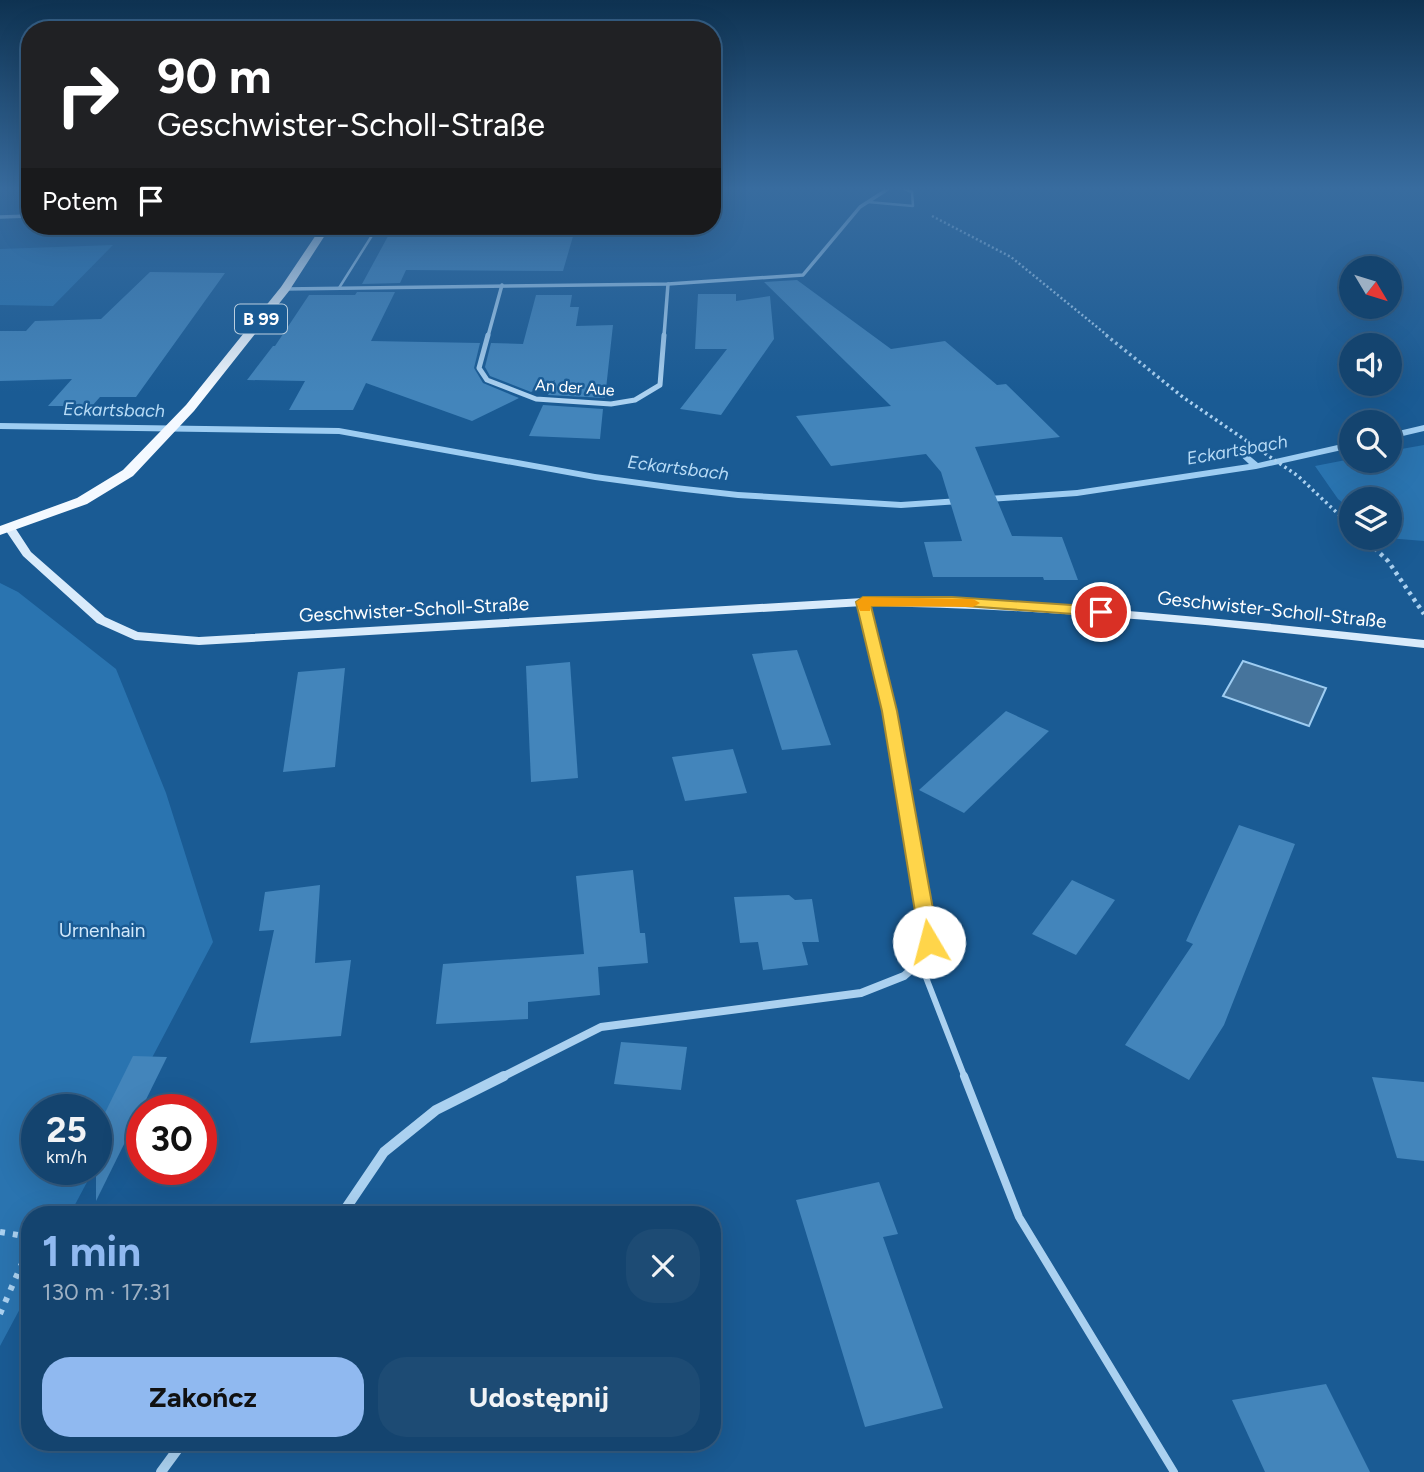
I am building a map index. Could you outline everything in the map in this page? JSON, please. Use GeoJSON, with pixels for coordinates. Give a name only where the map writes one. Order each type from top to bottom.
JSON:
{"type":"FeatureCollection","features":[{"type":"Feature","properties":{"kind":"main road","name":"B 99"},"geometry":{"type":"LineString","coordinates":[[5,530],[90,497],[128,473],[190,408],[285,289],[307,256]]}},
{"type":"Feature","properties":{"kind":"street"},"geometry":{"type":"LineString","coordinates":[[285,289],[668,284],[756,280],[803,275],[819,256]]}},
{"type":"Feature","properties":{"kind":"street","name":"An der Aue"},"geometry":{"type":"LineString","coordinates":[[502,285],[479,368],[487,380],[536,399],[611,404],[635,400],[660,384],[668,284]]}},
{"type":"Feature","properties":{"kind":"street","name":"Geschwister-Scholl-Straße"},"geometry":{"type":"LineString","coordinates":[[5,530],[27,554],[101,620],[135,636],[199,642],[863,602],[952,601],[1151,615],[1424,645]]}},
{"type":"Feature","properties":{"kind":"street"},"geometry":{"type":"LineString","coordinates":[[347,1206],[384,1152],[436,1110],[601,1027],[861,993],[904,976],[920,962],[929,942],[927,921],[889,711],[863,602]]}},
{"type":"Feature","properties":{"kind":"street"},"geometry":{"type":"LineString","coordinates":[[161,1472],[176,1451]]}},
{"type":"Feature","properties":{"kind":"lane"},"geometry":{"type":"LineString","coordinates":[[338,288],[359,256]]}},
{"type":"Feature","properties":{"kind":"lane"},"geometry":{"type":"LineString","coordinates":[[920,962],[1019,1217],[1174,1472]]}},
{"type":"Feature","properties":{"kind":"path"},"geometry":{"type":"LineString","coordinates":[[1008,256],[1184,398],[1298,476],[1339,515]]}},
{"type":"Feature","properties":{"kind":"path"},"geometry":{"type":"LineString","coordinates":[[1377,550],[1388,561],[1424,614]]}},
{"type":"Feature","properties":{"kind":"path"},"geometry":{"type":"LineString","coordinates":[[0,1232],[21,1236]]}},
{"type":"Feature","properties":{"kind":"path"},"geometry":{"type":"LineString","coordinates":[[0,1314],[21,1266]]}},
{"type":"Feature","properties":{"kind":"green space"},"geometry":{"type":"Polygon","coordinates":[[[0,256],[102,256],[53,306],[0,305],[0,256]]]}},
{"type":"Feature","properties":{"kind":"green space"},"geometry":{"type":"Polygon","coordinates":[[[1424,445],[1424,541],[1402,539],[1402,487],[1339,487],[1339,500],[1315,466],[1339,461],[1339,473],[1402,473],[1402,449],[1424,445]]]}},
{"type":"Feature","properties":{"kind":"green space","name":"Urnenhain"},"geometry":{"type":"Polygon","coordinates":[[[0,583],[18,592],[116,669],[166,793],[213,942],[133,1094],[126,1094],[126,1107],[112,1134],[112,1094],[21,1094],[21,1185],[85,1185],[74,1206],[21,1206],[21,1307],[0,1346],[0,583]]]}},
{"type":"Feature","properties":{"kind":"shaded area"},"geometry":{"type":"Polygon","coordinates":[[[1243,661],[1326,688],[1309,726],[1223,696],[1243,661]]]}},
{"type":"Feature","properties":{"kind":"building"},"geometry":{"type":"Polygon","coordinates":[[[377,256],[567,256],[563,271],[406,270],[400,283],[362,284],[377,256]]]}},
{"type":"Feature","properties":{"kind":"building"},"geometry":{"type":"Polygon","coordinates":[[[150,272],[225,273],[136,397],[100,397],[92,406],[48,406],[72,379],[0,381],[0,331],[26,331],[35,321],[101,319],[150,272]]]}},
{"type":"Feature","properties":{"kind":"building"},"geometry":{"type":"Polygon","coordinates":[[[797,280],[891,349],[945,341],[997,385],[1006,384],[1060,437],[975,447],[1012,536],[1062,537],[1078,580],[1044,580],[1043,577],[933,577],[924,542],[962,541],[941,472],[926,454],[831,466],[796,416],[891,406],[764,282],[797,280]]]}},
{"type":"Feature","properties":{"kind":"building"},"geometry":{"type":"Polygon","coordinates":[[[357,292],[395,292],[371,341],[480,343],[474,368],[483,383],[519,398],[472,421],[366,383],[353,410],[289,410],[305,381],[247,380],[275,346],[309,295],[355,295],[357,292]]]}},
{"type":"Feature","properties":{"kind":"building"},"geometry":{"type":"Polygon","coordinates":[[[698,294],[736,294],[736,301],[770,296],[774,339],[721,415],[680,409],[727,349],[695,349],[698,294]]]}},
{"type":"Feature","properties":{"kind":"building"},"geometry":{"type":"Polygon","coordinates":[[[536,295],[572,295],[570,307],[579,307],[576,326],[613,325],[605,398],[548,395],[555,380],[531,392],[490,376],[485,367],[491,343],[523,344],[536,295]]]}},
{"type":"Feature","properties":{"kind":"building"},"geometry":{"type":"Polygon","coordinates":[[[543,405],[603,409],[600,439],[529,436],[543,405]]]}},
{"type":"Feature","properties":{"kind":"building"},"geometry":{"type":"Polygon","coordinates":[[[797,650],[831,745],[782,750],[752,654],[797,650]]]}},
{"type":"Feature","properties":{"kind":"building"},"geometry":{"type":"Polygon","coordinates":[[[570,662],[578,778],[531,782],[526,666],[570,662]]]}},
{"type":"Feature","properties":{"kind":"building"},"geometry":{"type":"Polygon","coordinates":[[[345,668],[335,767],[283,772],[298,672],[345,668]]]}},
{"type":"Feature","properties":{"kind":"building"},"geometry":{"type":"Polygon","coordinates":[[[1006,711],[1049,731],[964,813],[919,790],[1006,711]]]}},
{"type":"Feature","properties":{"kind":"building"},"geometry":{"type":"Polygon","coordinates":[[[733,749],[747,793],[685,801],[672,757],[733,749]]]}},
{"type":"Feature","properties":{"kind":"building"},"geometry":{"type":"Polygon","coordinates":[[[1239,825],[1295,844],[1224,1025],[1189,1080],[1125,1045],[1193,944],[1186,941],[1239,825]]]}},
{"type":"Feature","properties":{"kind":"building"},"geometry":{"type":"Polygon","coordinates":[[[633,870],[640,933],[645,933],[648,963],[598,967],[600,995],[528,1002],[528,1019],[436,1024],[443,964],[584,954],[576,876],[633,870]]]}},
{"type":"Feature","properties":{"kind":"building"},"geometry":{"type":"Polygon","coordinates":[[[1072,880],[1115,900],[1076,955],[1032,934],[1072,880]]]}},
{"type":"Feature","properties":{"kind":"building"},"geometry":{"type":"Polygon","coordinates":[[[320,885],[315,963],[351,960],[341,1036],[250,1043],[274,930],[259,931],[265,892],[320,885]]]}},
{"type":"Feature","properties":{"kind":"building"},"geometry":{"type":"Polygon","coordinates":[[[789,895],[795,900],[812,899],[819,942],[802,942],[808,965],[763,970],[758,942],[740,943],[734,897],[789,895]]]}},
{"type":"Feature","properties":{"kind":"building"},"geometry":{"type":"Polygon","coordinates":[[[621,1042],[687,1047],[681,1090],[614,1084],[621,1042]]]}},
{"type":"Feature","properties":{"kind":"building"},"geometry":{"type":"Polygon","coordinates":[[[133,1056],[167,1057],[149,1094],[126,1094],[126,1140],[112,1169],[112,1099],[133,1056]]]}},
{"type":"Feature","properties":{"kind":"building"},"geometry":{"type":"Polygon","coordinates":[[[1372,1077],[1424,1082],[1424,1161],[1397,1158],[1372,1077]]]}},
{"type":"Feature","properties":{"kind":"building"},"geometry":{"type":"Polygon","coordinates":[[[879,1182],[898,1234],[883,1237],[943,1408],[865,1427],[796,1200],[879,1182]]]}},
{"type":"Feature","properties":{"kind":"building"},"geometry":{"type":"Polygon","coordinates":[[[96,1185],[104,1185],[96,1201],[96,1185]]]}},
{"type":"Feature","properties":{"kind":"building"},"geometry":{"type":"Polygon","coordinates":[[[1326,1384],[1370,1472],[1265,1472],[1232,1400],[1326,1384]]]}},
{"type":"Feature","properties":{"kind":"waterway","name":"Eckartsbach"},"geometry":{"type":"LineString","coordinates":[[0,426],[339,431],[595,477],[676,488],[738,495],[901,505],[1077,493],[1256,466]]}},
{"type":"Feature","properties":{"kind":"waterway","name":"Eckartsbach"},"geometry":{"type":"LineString","coordinates":[[1402,433],[1424,428]]}},
{"type":"Feature","properties":{"kind":"waterway","name":"Eckartsbach"},"geometry":{"type":"LineString","coordinates":[[1256,466],[1339,448]]}},
{"type":"Feature","properties":{"kind":"waterway"},"geometry":{"type":"LineString","coordinates":[[1240,451],[1256,466]]}},
{"type":"Feature","properties":{"kind":"slow traffic"},"geometry":{"type":"LineString","coordinates":[[865,608],[863,602],[973,603]]}},
{"type":"Feature","properties":{"kind":"route"},"geometry":{"type":"LineString","coordinates":[[929,942],[889,711],[863,602],[952,601],[1101,612]]}}]}
